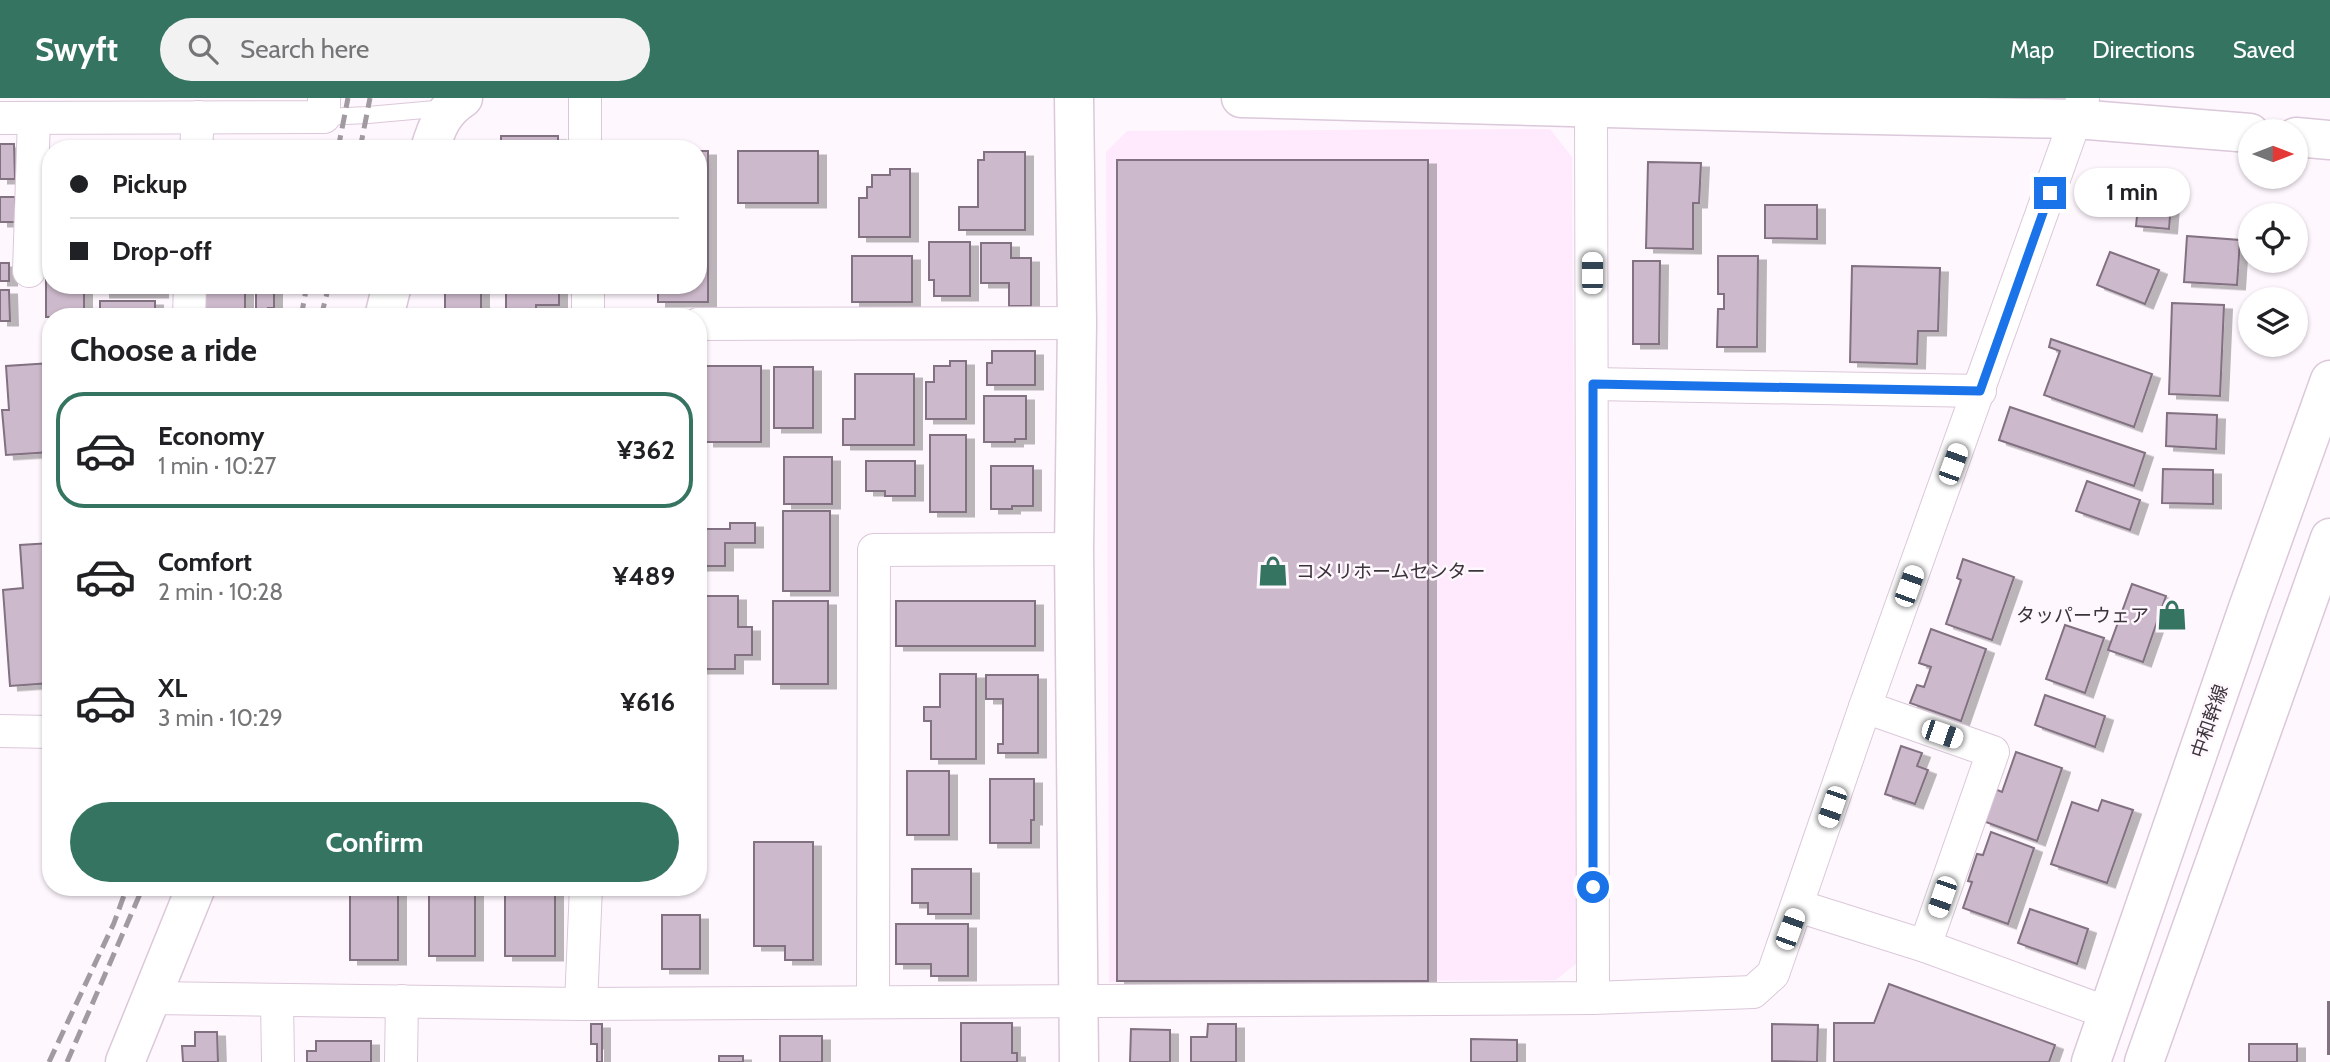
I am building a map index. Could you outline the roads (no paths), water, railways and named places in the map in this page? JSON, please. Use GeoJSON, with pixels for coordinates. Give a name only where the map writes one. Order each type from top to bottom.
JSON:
{"type":"FeatureCollection","features":[{"type":"Feature","properties":{"kind":"street"},"geometry":{"type":"LineString","coordinates":[[585,98],[586,140]]}},
{"type":"Feature","properties":{"kind":"street"},"geometry":{"type":"LineString","coordinates":[[1074,98],[1077,323],[1074,549],[1079,1062]]}},
{"type":"Feature","properties":{"kind":"street"},"geometry":{"type":"LineString","coordinates":[[1241,98],[1471,101],[1591,107],[2080,108],[2238,131]]}},
{"type":"Feature","properties":{"kind":"street"},"geometry":{"type":"LineString","coordinates":[[433,140],[456,103]]}},
{"type":"Feature","properties":{"kind":"street"},"geometry":{"type":"LineString","coordinates":[[0,118],[34,118],[72,108],[211,111],[324,107]]}},
{"type":"Feature","properties":{"kind":"street"},"geometry":{"type":"LineString","coordinates":[[1591,107],[1593,998]]}},
{"type":"Feature","properties":{"kind":"street"},"geometry":{"type":"LineString","coordinates":[[152,998],[582,1004],[1593,998],[1753,992],[1773,974],[1865,707],[2080,108]]}},
{"type":"Feature","properties":{"kind":"street"},"geometry":{"type":"LineString","coordinates":[[200,140],[211,111]]}},
{"type":"Feature","properties":{"kind":"street"},"geometry":{"type":"LineString","coordinates":[[29,271],[34,118]]}},
{"type":"Feature","properties":{"kind":"street"},"geometry":{"type":"LineString","coordinates":[[2308,138],[2330,140]]}},
{"type":"Feature","properties":{"kind":"street"},"geometry":{"type":"LineString","coordinates":[[707,324],[1077,323]]}},
{"type":"Feature","properties":{"kind":"street","name":"中和幹線"},"geometry":{"type":"LineString","coordinates":[[2091,1062],[2330,380]]}},
{"type":"Feature","properties":{"kind":"street"},"geometry":{"type":"LineString","coordinates":[[1593,384],[1980,391]]}},
{"type":"Feature","properties":{"kind":"street"},"geometry":{"type":"LineString","coordinates":[[2144,1062],[2330,538]]}},
{"type":"Feature","properties":{"kind":"street"},"geometry":{"type":"LineString","coordinates":[[873,1002],[874,550],[1074,549]]}},
{"type":"Feature","properties":{"kind":"street"},"geometry":{"type":"LineString","coordinates":[[1865,707],[1993,752],[1925,946]]}},
{"type":"Feature","properties":{"kind":"street"},"geometry":{"type":"LineString","coordinates":[[0,731],[42,732]]}},
{"type":"Feature","properties":{"kind":"street"},"geometry":{"type":"LineString","coordinates":[[125,1062],[192,896]]}},
{"type":"Feature","properties":{"kind":"street"},"geometry":{"type":"LineString","coordinates":[[582,1004],[586,896]]}},
{"type":"Feature","properties":{"kind":"street"},"geometry":{"type":"LineString","coordinates":[[1798,906],[1925,946],[2108,1013]]}},
{"type":"Feature","properties":{"kind":"street"},"geometry":{"type":"LineString","coordinates":[[277,1000],[278,1062]]}},
{"type":"Feature","properties":{"kind":"street"},"geometry":{"type":"LineString","coordinates":[[401,1062],[402,1001]]}},
{"type":"Feature","properties":{"kind":"lane"},"geometry":{"type":"LineString","coordinates":[[324,107],[368,115],[456,103]]}},
{"type":"Feature","properties":{"kind":"railway"},"geometry":{"type":"LineString","coordinates":[[340,140],[348,98]]}},
{"type":"Feature","properties":{"kind":"railway"},"geometry":{"type":"LineString","coordinates":[[362,140],[370,98]]}},
{"type":"Feature","properties":{"kind":"railway"},"geometry":{"type":"LineString","coordinates":[[303,308],[305,294]]}},
{"type":"Feature","properties":{"kind":"railway"},"geometry":{"type":"LineString","coordinates":[[323,308],[327,294]]}},
{"type":"Feature","properties":{"kind":"railway"},"geometry":{"type":"LineString","coordinates":[[49,1062],[114,923],[124,896]]}},
{"type":"Feature","properties":{"kind":"railway"},"geometry":{"type":"LineString","coordinates":[[67,1062],[139,896]]}},
{"type":"Feature","properties":{"kind":"place","name":"コメリホームセンター"},"geometry":{"type":"Point","coordinates":[1273,571]}},
{"type":"Feature","properties":{"kind":"place","name":"タッパーウェア"},"geometry":{"type":"Point","coordinates":[2172,615]}}]}
